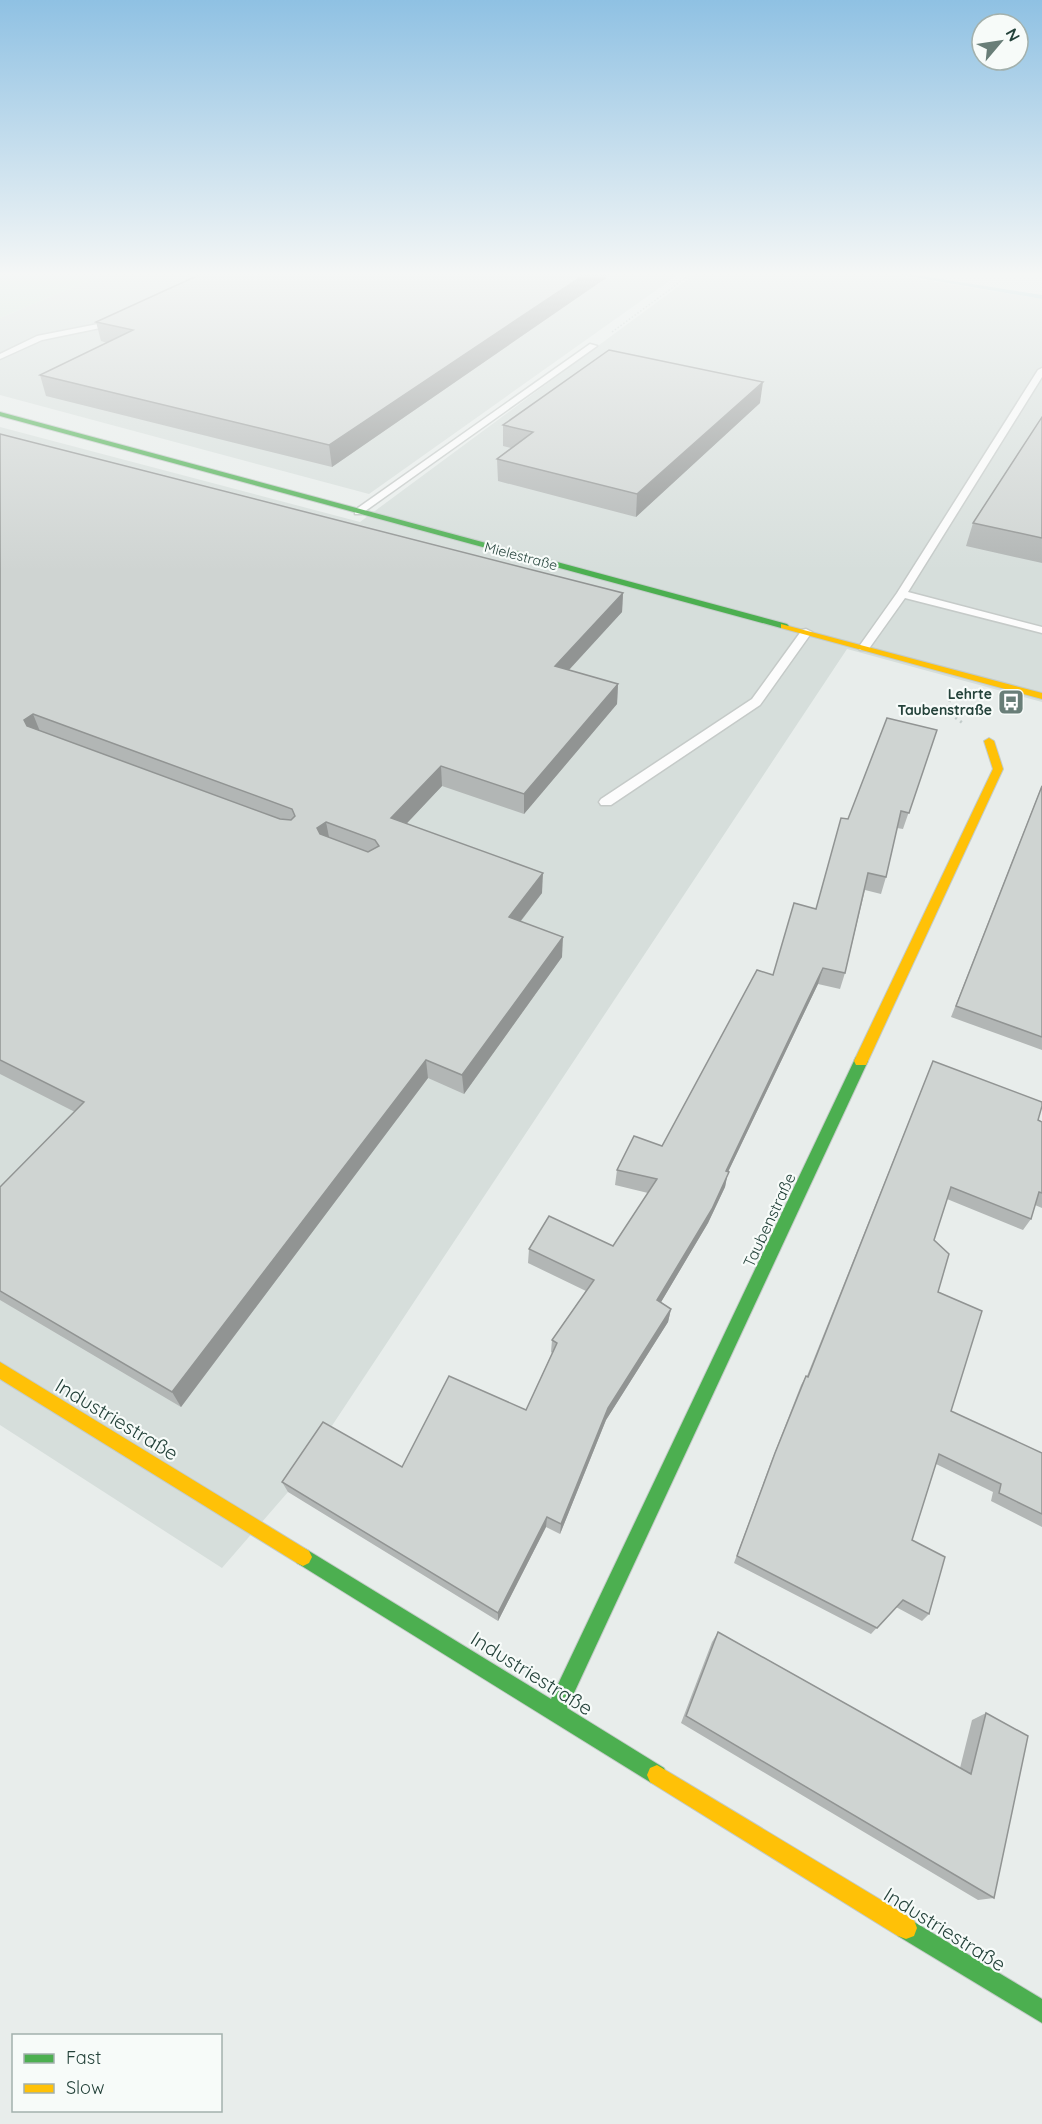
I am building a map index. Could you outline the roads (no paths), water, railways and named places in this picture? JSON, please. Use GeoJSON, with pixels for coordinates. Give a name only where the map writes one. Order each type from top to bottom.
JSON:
{"type":"FeatureCollection","features":[{"type":"Feature","properties":{"kind":"street","name":"Mielestraße"},"geometry":{"type":"LineString","coordinates":[[0,414],[1042,696]]}},
{"type":"Feature","properties":{"kind":"street","name":"Taubenstraße"},"geometry":{"type":"LineString","coordinates":[[556,1711],[998,769],[989,741]]}},
{"type":"Feature","properties":{"kind":"street","name":"Industriestraße"},"geometry":{"type":"LineString","coordinates":[[0,1370],[1042,2012]]}},
{"type":"Feature","properties":{"kind":"lane"},"geometry":{"type":"LineString","coordinates":[[358,512],[555,373]]}},
{"type":"Feature","properties":{"kind":"lane"},"geometry":{"type":"LineString","coordinates":[[864,648],[902,594],[1040,373]]}},
{"type":"Feature","properties":{"kind":"lane"},"geometry":{"type":"LineString","coordinates":[[902,594],[1042,630]]}},
{"type":"Feature","properties":{"kind":"lane"},"geometry":{"type":"LineString","coordinates":[[606,802],[756,702],[806,633]]}},
{"type":"Feature","properties":{"kind":"place","name":"Lehrte Taubenstraße"},"geometry":{"type":"Point","coordinates":[1011,702]}}]}
